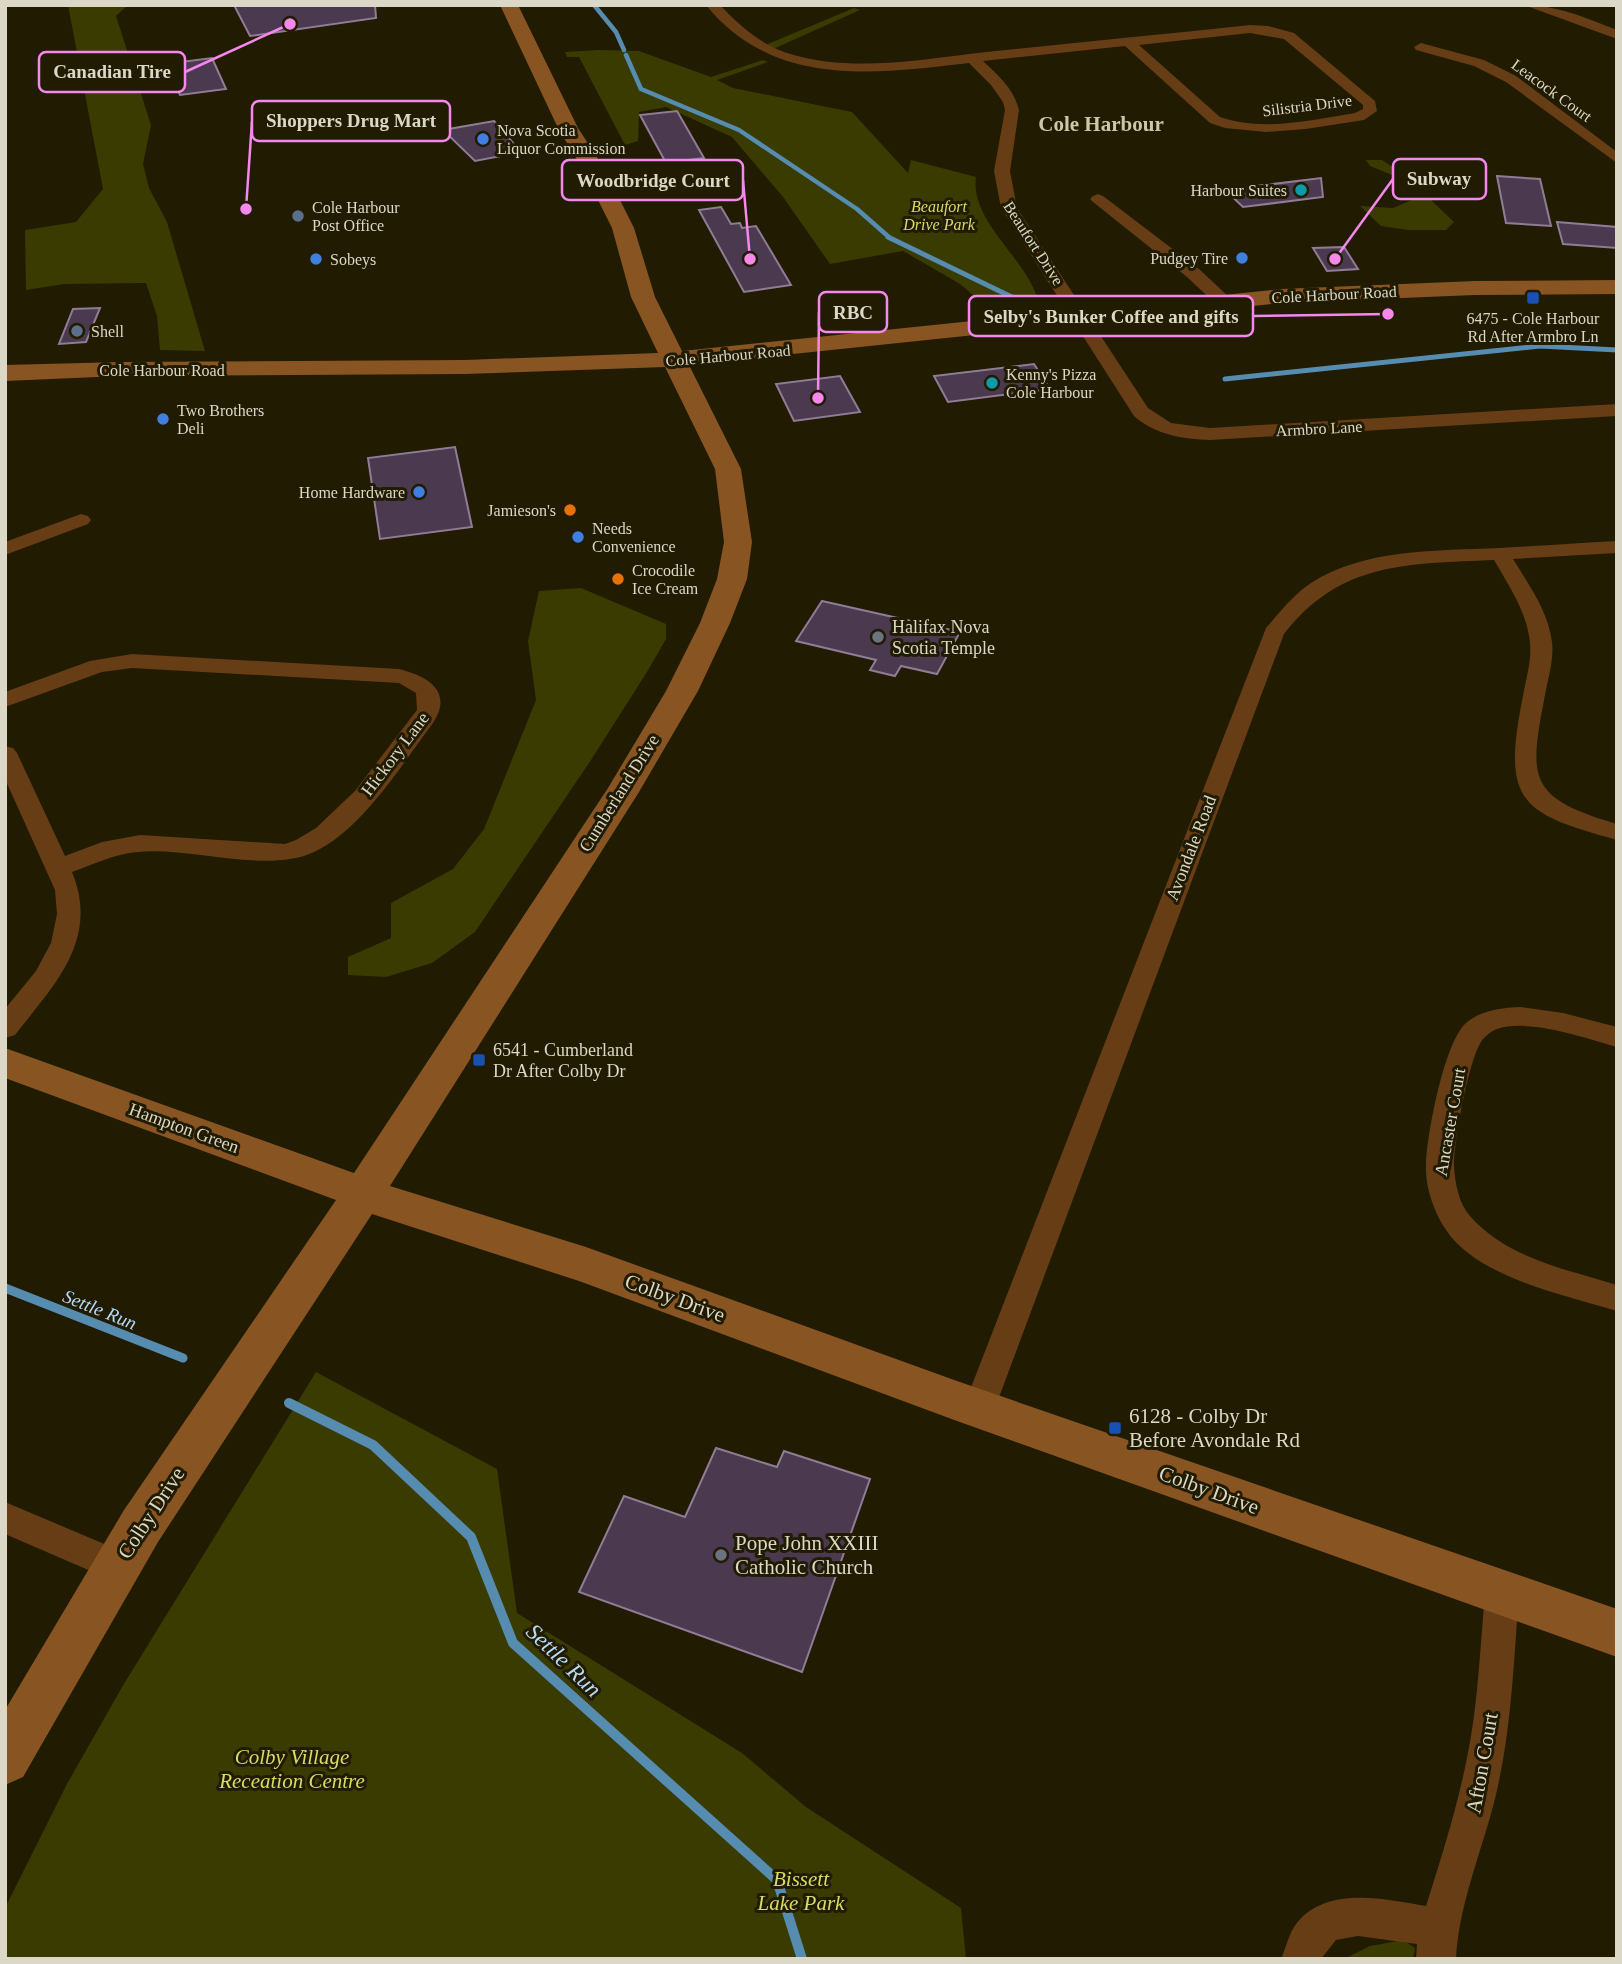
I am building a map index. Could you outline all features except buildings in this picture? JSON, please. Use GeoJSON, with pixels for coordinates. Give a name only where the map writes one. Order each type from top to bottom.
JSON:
{"type":"FeatureCollection","features":[{"type":"Feature","properties":{"kind":"main road","name":"Cumberland Drive"},"geometry":{"type":"LineString","coordinates":[[362,1193],[622,792],[682,691],[726,599],[738,542],[728,470],[643,297],[623,228],[593,168],[568,128],[509,5]]}},
{"type":"Feature","properties":{"kind":"main road","name":"Cole Harbour Road"},"geometry":{"type":"LineString","coordinates":[[5,373],[674,360],[887,339],[1080,315],[1332,292],[1617,287]]}},
{"type":"Feature","properties":{"kind":"main road"},"geometry":{"type":"LineString","coordinates":[[574,364],[625,349],[640,340],[651,315]]}},
{"type":"Feature","properties":{"kind":"main road","name":"Hampton Green"},"geometry":{"type":"LineString","coordinates":[[5,1063],[362,1193]]}},
{"type":"Feature","properties":{"kind":"main road","name":"Colby Drive"},"geometry":{"type":"LineString","coordinates":[[5,1759],[116,1566],[362,1193],[586,1265],[979,1408],[1617,1633]]}},
{"type":"Feature","properties":{"kind":"street","name":"Silistria Drive"},"geometry":{"type":"LineString","coordinates":[[712,5],[747,37],[765,49],[804,60],[844,66],[893,67],[1250,29],[1276,31],[1292,39],[1364,98],[1370,104],[1371,110],[1359,117],[1258,128],[1223,124],[1215,120],[1128,42]]}},
{"type":"Feature","properties":{"kind":"street"},"geometry":{"type":"LineString","coordinates":[[1530,5],[1569,16],[1617,35]]}},
{"type":"Feature","properties":{"kind":"street","name":"Leacock Court"},"geometry":{"type":"LineString","coordinates":[[1421,47],[1479,63],[1504,75],[1617,159]]}},
{"type":"Feature","properties":{"kind":"street","name":"Beaufort Drive"},"geometry":{"type":"LineString","coordinates":[[971,58],[1005,93],[1011,103],[1000,172],[1005,199],[1016,220],[1080,315]]}},
{"type":"Feature","properties":{"kind":"street"},"geometry":{"type":"LineString","coordinates":[[1098,198],[1183,264],[1223,301]]}},
{"type":"Feature","properties":{"kind":"street","name":"Armbro Lane"},"geometry":{"type":"LineString","coordinates":[[1080,315],[1141,412],[1154,424],[1186,433],[1210,434],[1617,410]]}},
{"type":"Feature","properties":{"kind":"street"},"geometry":{"type":"LineString","coordinates":[[5,548],[81,520]]}},
{"type":"Feature","properties":{"kind":"street","name":"Avondale Road"},"geometry":{"type":"LineString","coordinates":[[979,1408],[1274,633],[1301,598],[1334,578],[1356,570],[1409,559],[1617,547]]}},
{"type":"Feature","properties":{"kind":"street"},"geometry":{"type":"LineString","coordinates":[[1500,554],[1531,609],[1541,644],[1526,744],[1525,773],[1529,788],[1538,800],[1554,812],[1617,832]]}},
{"type":"Feature","properties":{"kind":"street","name":"Hickory Lane"},"geometry":{"type":"LineString","coordinates":[[5,699],[98,666],[132,661],[399,676],[421,684],[430,697],[425,718],[359,801],[309,846],[286,852],[140,843],[111,848],[58,868]]}},
{"type":"Feature","properties":{"kind":"street"},"geometry":{"type":"LineString","coordinates":[[5,753],[58,868],[70,902],[69,927],[64,943],[46,977],[5,1028]]}},
{"type":"Feature","properties":{"kind":"street","name":"Ancaster Court"},"geometry":{"type":"LineString","coordinates":[[1617,1037],[1518,1017],[1492,1020],[1480,1025],[1468,1040],[1460,1062],[1439,1182],[1442,1196],[1455,1222],[1477,1244],[1525,1268],[1617,1297]]}},
{"type":"Feature","properties":{"kind":"street"},"geometry":{"type":"LineString","coordinates":[[5,1518],[116,1566]]}},
{"type":"Feature","properties":{"kind":"street","name":"Afton Court"},"geometry":{"type":"LineString","coordinates":[[1301,1959],[1303,1947],[1319,1926],[1343,1916],[1367,1916],[1437,1943],[1481,1780],[1491,1723],[1502,1594]]}},
{"type":"Feature","properties":{"kind":"green space"},"geometry":{"type":"Polygon","coordinates":[[[68,5],[128,5],[116,16],[151,125],[143,164],[149,188],[167,222],[205,351],[160,350],[157,316],[146,283],[64,284],[26,290],[25,230],[76,222],[103,189],[68,5]]]}},
{"type":"Feature","properties":{"kind":"green space"},"geometry":{"type":"Polygon","coordinates":[[[854,8],[860,10],[771,50],[763,46],[854,8]]]}},
{"type":"Feature","properties":{"kind":"green space","name":"Beaufort Drive Park"},"geometry":{"type":"Polygon","coordinates":[[[639,51],[711,77],[763,60],[768,62],[717,80],[733,88],[852,112],[908,173],[911,160],[976,177],[976,193],[981,208],[1021,267],[1037,297],[1023,301],[1010,299],[1011,301],[985,305],[960,284],[903,251],[830,264],[783,197],[732,137],[666,107],[639,112],[638,141],[625,145],[579,57],[567,57],[565,52],[639,51]]]}},
{"type":"Feature","properties":{"kind":"green space"},"geometry":{"type":"Polygon","coordinates":[[[1366,160],[1382,160],[1405,175],[1454,222],[1446,230],[1408,230],[1381,226],[1360,206],[1393,208],[1414,199],[1407,181],[1370,166],[1366,160]]]}},
{"type":"Feature","properties":{"kind":"green space"},"geometry":{"type":"Polygon","coordinates":[[[581,588],[666,624],[666,639],[647,672],[475,932],[432,963],[386,977],[348,975],[348,957],[391,938],[391,903],[453,869],[484,829],[536,700],[528,641],[539,591],[581,588]]]}},
{"type":"Feature","properties":{"kind":"green space","name":"Colby Village Receation Centre"},"geometry":{"type":"Polygon","coordinates":[[[316,1372],[497,1469],[517,1613],[742,1753],[806,1807],[961,1908],[966,1959],[5,1959],[5,1908],[67,1784],[122,1687],[316,1372]]]}},
{"type":"Feature","properties":{"kind":"green space"},"geometry":{"type":"Polygon","coordinates":[[[1403,1940],[1415,1948],[1413,1959],[1344,1959],[1370,1946],[1403,1940]]]}},
{"type":"Feature","properties":{"kind":"waterway"},"geometry":{"type":"LineString","coordinates":[[594,5],[616,32],[624,50]]}},
{"type":"Feature","properties":{"kind":"waterway"},"geometry":{"type":"LineString","coordinates":[[626,55],[641,89],[739,130],[857,209],[890,238]]}},
{"type":"Feature","properties":{"kind":"waterway"},"geometry":{"type":"LineString","coordinates":[[890,238],[1022,302]]}},
{"type":"Feature","properties":{"kind":"waterway"},"geometry":{"type":"LineString","coordinates":[[1225,379],[1540,346],[1617,350]]}},
{"type":"Feature","properties":{"kind":"waterway","name":"Settle Run"},"geometry":{"type":"LineString","coordinates":[[5,1288],[183,1358]]}},
{"type":"Feature","properties":{"kind":"waterway","name":"Settle Run"},"geometry":{"type":"LineString","coordinates":[[289,1403],[373,1445],[471,1537],[513,1643],[777,1880],[802,1959]]}},
{"type":"Feature","properties":{"kind":"place","name":"Canadian Tire"},"geometry":{"type":"Point","coordinates":[290,24]}},
{"type":"Feature","properties":{"kind":"place","name":"Nova Scotia Liquor Commission"},"geometry":{"type":"Point","coordinates":[483,139]}},
{"type":"Feature","properties":{"kind":"place","name":"Harbour Suites"},"geometry":{"type":"Point","coordinates":[1301,190]}},
{"type":"Feature","properties":{"kind":"place","name":"Shoppers Drug Mart"},"geometry":{"type":"Point","coordinates":[246,209]}},
{"type":"Feature","properties":{"kind":"place","name":"Cole Harbour Post Office"},"geometry":{"type":"Point","coordinates":[298,216]}},
{"type":"Feature","properties":{"kind":"place","name":"Pudgey Tire"},"geometry":{"type":"Point","coordinates":[1242,258]}},
{"type":"Feature","properties":{"kind":"place","name":"Sobeys"},"geometry":{"type":"Point","coordinates":[316,259]}},
{"type":"Feature","properties":{"kind":"place","name":"Woodbridge Court"},"geometry":{"type":"Point","coordinates":[750,259]}},
{"type":"Feature","properties":{"kind":"place","name":"Subway"},"geometry":{"type":"Point","coordinates":[1335,259]}},
{"type":"Feature","properties":{"kind":"place","name":"6475 - Cole Harbour Rd After Armbro Ln"},"geometry":{"type":"Point","coordinates":[1533,298]}},
{"type":"Feature","properties":{"kind":"place","name":"Selby's Bunker Coffee and gifts"},"geometry":{"type":"Point","coordinates":[1388,314]}},
{"type":"Feature","properties":{"kind":"place","name":"Shell"},"geometry":{"type":"Point","coordinates":[77,331]}},
{"type":"Feature","properties":{"kind":"place","name":"Kenny's Pizza Cole Harbour"},"geometry":{"type":"Point","coordinates":[992,383]}},
{"type":"Feature","properties":{"kind":"place","name":"RBC"},"geometry":{"type":"Point","coordinates":[818,398]}},
{"type":"Feature","properties":{"kind":"place","name":"Two Brothers Deli"},"geometry":{"type":"Point","coordinates":[163,419]}},
{"type":"Feature","properties":{"kind":"place","name":"Home Hardware"},"geometry":{"type":"Point","coordinates":[419,492]}},
{"type":"Feature","properties":{"kind":"place","name":"Jamieson's"},"geometry":{"type":"Point","coordinates":[570,510]}},
{"type":"Feature","properties":{"kind":"place","name":"Needs Convenience"},"geometry":{"type":"Point","coordinates":[578,537]}},
{"type":"Feature","properties":{"kind":"place","name":"Crocodile Ice Cream"},"geometry":{"type":"Point","coordinates":[618,579]}},
{"type":"Feature","properties":{"kind":"place","name":"Halifax Nova Scotia Temple"},"geometry":{"type":"Point","coordinates":[878,637]}},
{"type":"Feature","properties":{"kind":"place","name":"6541 - Cumberland Dr After Colby Dr"},"geometry":{"type":"Point","coordinates":[479,1060]}},
{"type":"Feature","properties":{"kind":"place","name":"6128 - Colby Dr Before Avondale Rd"},"geometry":{"type":"Point","coordinates":[1115,1428]}},
{"type":"Feature","properties":{"kind":"place","name":"Pope John XXIII Catholic Church"},"geometry":{"type":"Point","coordinates":[721,1555]}},
{"type":"Feature","properties":{"kind":"district","name":"Cole Harbour"},"geometry":{"type":"Point","coordinates":[1101,124]}},
{"type":"Feature","properties":{"kind":"park label","name":"Bissett Lake Park"},"geometry":{"type":"Point","coordinates":[801,1891]}}]}
